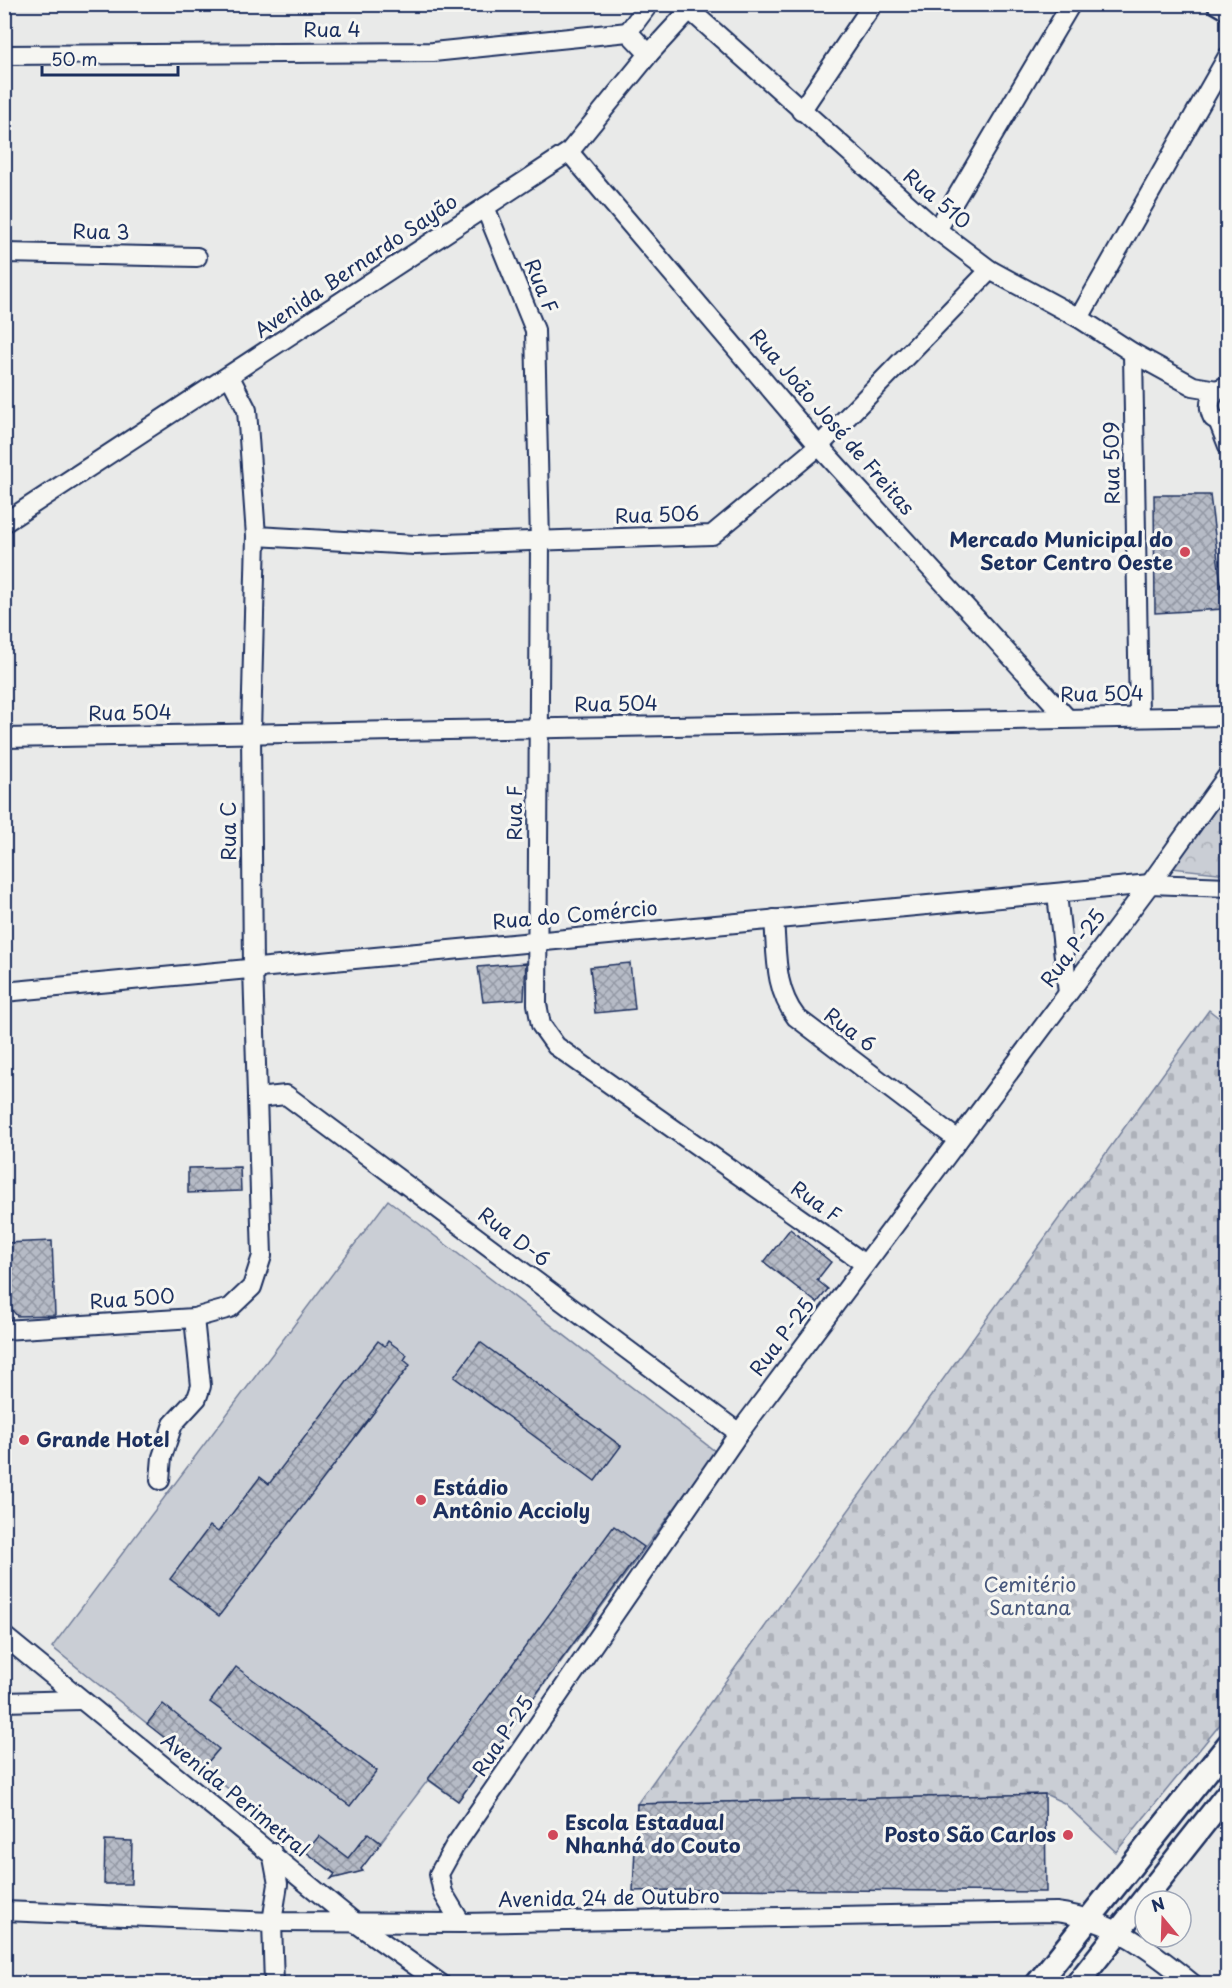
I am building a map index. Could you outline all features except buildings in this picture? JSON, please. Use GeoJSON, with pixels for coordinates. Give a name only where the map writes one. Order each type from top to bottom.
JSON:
{"type":"FeatureCollection","features":[{"type":"Feature","properties":{"kind":"main road"},"geometry":{"type":"LineString","coordinates":[[1037,1983],[1087,1918],[1226,1750]]}},
{"type":"Feature","properties":{"kind":"main road"},"geometry":{"type":"LineString","coordinates":[[1077,1983],[1227,1792]]}},
{"type":"Feature","properties":{"kind":"street"},"geometry":{"type":"LineString","coordinates":[[649,4],[628,32],[649,54]]}},
{"type":"Feature","properties":{"kind":"street"},"geometry":{"type":"LineString","coordinates":[[801,111],[873,4]]}},
{"type":"Feature","properties":{"kind":"street"},"geometry":{"type":"LineString","coordinates":[[937,230],[1071,4]]}},
{"type":"Feature","properties":{"kind":"street"},"geometry":{"type":"LineString","coordinates":[[1216,4],[1227,11]]}},
{"type":"Feature","properties":{"kind":"street","name":"Rua 510"},"geometry":{"type":"LineString","coordinates":[[689,6],[801,111],[937,230],[990,270],[1079,318],[1132,353],[1193,386],[1218,394],[1211,414],[1223,425]]}},
{"type":"Feature","properties":{"kind":"street","name":"Avenida Bernardo Sayão"},"geometry":{"type":"LineString","coordinates":[[4,523],[230,377],[569,152],[689,6]]}},
{"type":"Feature","properties":{"kind":"street","name":"Rua 4"},"geometry":{"type":"LineString","coordinates":[[4,55],[433,52],[628,32]]}},
{"type":"Feature","properties":{"kind":"street"},"geometry":{"type":"LineString","coordinates":[[1079,318],[1227,56]]}},
{"type":"Feature","properties":{"kind":"street","name":"Rua João José de Freitas"},"geometry":{"type":"LineString","coordinates":[[569,152],[819,446],[1066,717]]}},
{"type":"Feature","properties":{"kind":"street","name":"Rua F"},"geometry":{"type":"LineString","coordinates":[[485,207],[535,330],[540,542],[536,941],[537,1004],[541,1024],[556,1046],[865,1264]]}},
{"type":"Feature","properties":{"kind":"street","name":"Rua 3"},"geometry":{"type":"LineString","coordinates":[[4,253],[196,257]]}},
{"type":"Feature","properties":{"kind":"street","name":"Rua 506"},"geometry":{"type":"LineString","coordinates":[[256,537],[415,545],[712,535],[819,446],[990,270]]}},
{"type":"Feature","properties":{"kind":"street","name":"Rua 509"},"geometry":{"type":"LineString","coordinates":[[1132,353],[1138,716]]}},
{"type":"Feature","properties":{"kind":"street","name":"Rua C"},"geometry":{"type":"LineString","coordinates":[[230,377],[248,410],[256,537],[251,732],[253,968],[262,1256],[252,1287]]}},
{"type":"Feature","properties":{"kind":"street"},"geometry":{"type":"LineString","coordinates":[[1223,425],[1227,446]]}},
{"type":"Feature","properties":{"kind":"street","name":"Rua 504"},"geometry":{"type":"LineString","coordinates":[[4,738],[1066,717],[1227,716]]}},
{"type":"Feature","properties":{"kind":"street","name":"Rua P-25"},"geometry":{"type":"LineString","coordinates":[[461,1923],[443,1893],[439,1874],[454,1847],[739,1433],[1220,793],[1227,776]]}},
{"type":"Feature","properties":{"kind":"street","name":"Rua do Comércio"},"geometry":{"type":"LineString","coordinates":[[4,992],[1150,884],[1227,887]]}},
{"type":"Feature","properties":{"kind":"street"},"geometry":{"type":"LineString","coordinates":[[1057,894],[1068,993]]}},
{"type":"Feature","properties":{"kind":"street","name":"Rua 6"},"geometry":{"type":"LineString","coordinates":[[774,919],[779,982],[784,1002],[796,1017],[958,1140]]}},
{"type":"Feature","properties":{"kind":"street","name":"Rua D-6"},"geometry":{"type":"LineString","coordinates":[[257,1098],[286,1095],[739,1433]]}},
{"type":"Feature","properties":{"kind":"street","name":"Rua 500"},"geometry":{"type":"LineString","coordinates":[[4,1330],[194,1318],[230,1308],[252,1287]]}},
{"type":"Feature","properties":{"kind":"street"},"geometry":{"type":"LineString","coordinates":[[160,1480],[162,1457],[173,1424],[197,1398],[201,1386],[194,1318]]}},
{"type":"Feature","properties":{"kind":"street","name":"Avenida Perimetral"},"geometry":{"type":"LineString","coordinates":[[4,1636],[272,1852],[353,1921],[441,1983]]}},
{"type":"Feature","properties":{"kind":"street"},"geometry":{"type":"LineString","coordinates":[[4,1702],[81,1700]]}},
{"type":"Feature","properties":{"kind":"street"},"geometry":{"type":"LineString","coordinates":[[272,1852],[278,1884],[272,1922],[274,1983]]}},
{"type":"Feature","properties":{"kind":"street","name":"Avenida 24 de Outubro"},"geometry":{"type":"LineString","coordinates":[[4,1911],[272,1922],[461,1923],[1056,1912],[1087,1918],[1119,1930],[1145,1945],[1193,1983]]}},
{"type":"Feature","properties":{"kind":"green space"},"geometry":{"type":"Polygon","coordinates":[[[1227,794],[1227,874],[1171,868],[1227,794]]]}},
{"type":"Feature","properties":{"kind":"green space","name":"Cemitério Santana"},"geometry":{"type":"Polygon","coordinates":[[[1209,1010],[1228,1025],[1227,1716],[1116,1852],[1064,1803],[1045,1794],[637,1804],[1209,1010]]]}},
{"type":"Feature","properties":{"kind":"green space","name":"Estádio Antônio Accioly"},"geometry":{"type":"Polygon","coordinates":[[[388,1200],[716,1452],[458,1801],[428,1780],[358,1872],[338,1877],[52,1647],[388,1200]]]}},
{"type":"Feature","properties":{"kind":"place","name":"Mercado Municipal do Setor Centro Oeste"},"geometry":{"type":"Point","coordinates":[1185,552]}},
{"type":"Feature","properties":{"kind":"place","name":"Grande Hotel"},"geometry":{"type":"Point","coordinates":[24,1440]}},
{"type":"Feature","properties":{"kind":"place","name":"Estádio Antônio Accioly"},"geometry":{"type":"Point","coordinates":[421,1500]}},
{"type":"Feature","properties":{"kind":"place","name":"Escola Estadual Nhanhá do Couto"},"geometry":{"type":"Point","coordinates":[553,1835]}},
{"type":"Feature","properties":{"kind":"place","name":"Posto São Carlos"},"geometry":{"type":"Point","coordinates":[1068,1835]}}]}
